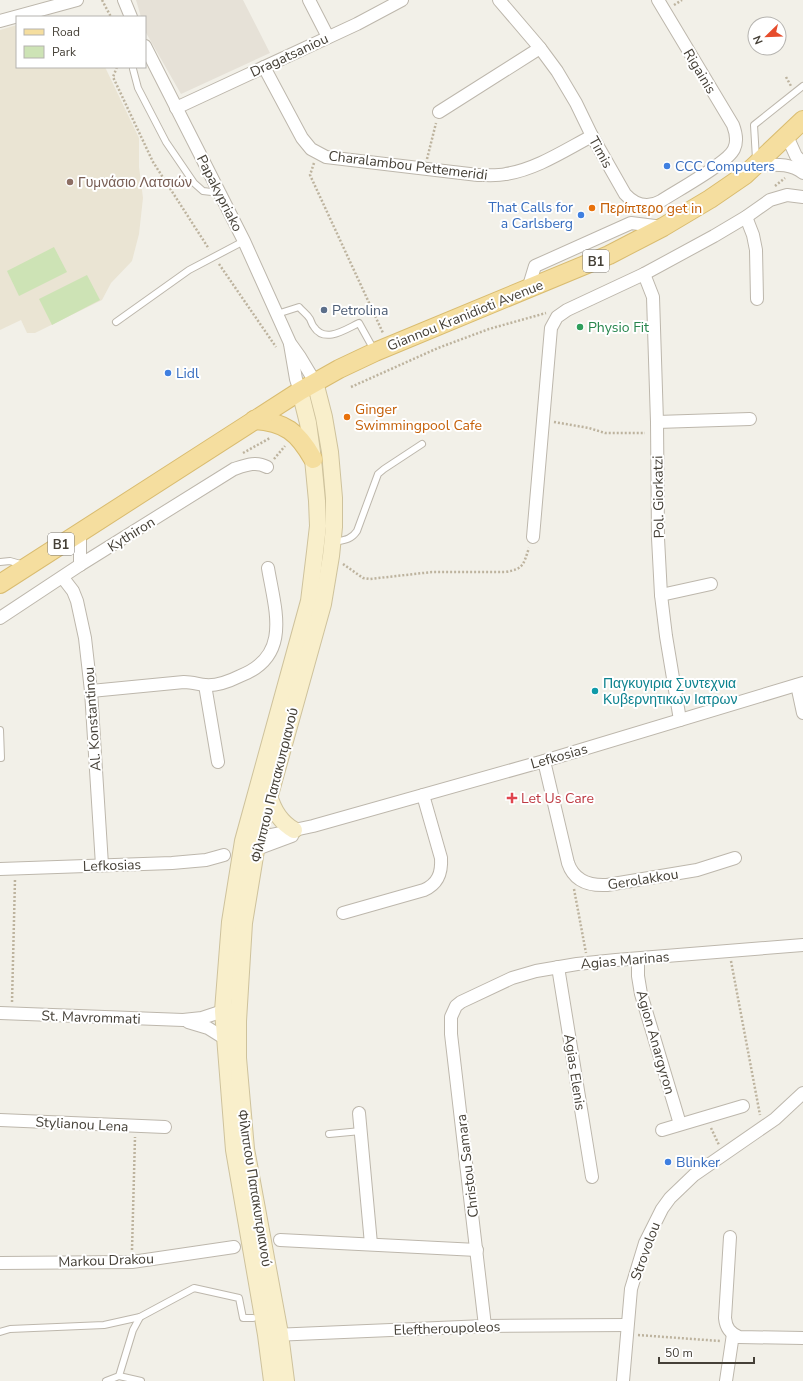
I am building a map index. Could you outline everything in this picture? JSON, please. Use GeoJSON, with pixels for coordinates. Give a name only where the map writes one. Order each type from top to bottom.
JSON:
{"type":"FeatureCollection","features":[{"type":"Feature","properties":{"kind":"main road","name":"Giannou Kranidioti Avenue"},"geometry":{"type":"LineString","coordinates":[[80,531],[307,387],[382,349],[528,290],[609,255],[663,227],[723,190],[756,165],[803,120]]}},
{"type":"Feature","properties":{"kind":"main road","name":"Φίλιππου Παπακυπριανού"},"geometry":{"type":"LineString","coordinates":[[286,1381],[273,1335],[234,1150],[223,1011],[230,922],[309,601],[318,526],[314,459],[308,424],[307,387]]}},
{"type":"Feature","properties":{"kind":"main road","name":"Φίλιππου Παπακυπριανού"},"geometry":{"type":"LineString","coordinates":[[272,1381],[273,1335],[246,1149],[238,1058],[238,1021],[249,846],[269,795],[323,604],[332,549],[334,498],[330,452],[324,417],[307,387]]}},
{"type":"Feature","properties":{"kind":"main road"},"geometry":{"type":"LineString","coordinates":[[254,420],[275,423],[289,428],[302,441],[314,459]]}},
{"type":"Feature","properties":{"kind":"main road","name":"B1"},"geometry":{"type":"LineString","coordinates":[[0,584],[80,531]]}},
{"type":"Feature","properties":{"kind":"main road"},"geometry":{"type":"LineString","coordinates":[[269,795],[279,818],[285,825],[294,830]]}},
{"type":"Feature","properties":{"kind":"street"},"geometry":{"type":"LineString","coordinates":[[18,16],[74,0]]}},
{"type":"Feature","properties":{"kind":"street"},"geometry":{"type":"LineString","coordinates":[[124,0],[131,16]]}},
{"type":"Feature","properties":{"kind":"street"},"geometry":{"type":"LineString","coordinates":[[309,0],[328,37]]}},
{"type":"Feature","properties":{"kind":"street","name":"Dragatsaniou"},"geometry":{"type":"LineString","coordinates":[[176,108],[357,24],[402,0]]}},
{"type":"Feature","properties":{"kind":"street","name":"Timis"},"geometry":{"type":"LineString","coordinates":[[499,0],[540,48],[557,71],[576,103],[592,136],[625,194],[630,200],[644,206],[656,204],[725,160],[732,153],[736,145]]}},
{"type":"Feature","properties":{"kind":"street","name":"Rigainis"},"geometry":{"type":"LineString","coordinates":[[658,0],[733,126],[737,137],[736,145]]}},
{"type":"Feature","properties":{"kind":"street"},"geometry":{"type":"LineString","coordinates":[[0,21],[16,16]]}},
{"type":"Feature","properties":{"kind":"street","name":"Papakypriako"},"geometry":{"type":"LineString","coordinates":[[146,48],[244,241],[290,343],[308,369],[307,387]]}},
{"type":"Feature","properties":{"kind":"street"},"geometry":{"type":"LineString","coordinates":[[439,112],[540,48]]}},
{"type":"Feature","properties":{"kind":"street","name":"Charalambou Pettemeridi"},"geometry":{"type":"LineString","coordinates":[[264,67],[302,138],[312,149],[326,157],[478,175],[506,174],[532,166],[592,136]]}},
{"type":"Feature","properties":{"kind":"street"},"geometry":{"type":"LineString","coordinates":[[787,136],[801,168]]}},
{"type":"Feature","properties":{"kind":"street"},"geometry":{"type":"LineString","coordinates":[[756,165],[781,165],[801,168]]}},
{"type":"Feature","properties":{"kind":"street"},"geometry":{"type":"LineString","coordinates":[[533,537],[551,328],[556,317],[567,310],[644,274],[746,217],[776,197],[787,195],[803,197]]}},
{"type":"Feature","properties":{"kind":"street"},"geometry":{"type":"LineString","coordinates":[[746,217],[753,235],[756,250],[757,299]]}},
{"type":"Feature","properties":{"kind":"street","name":"Pol. Giorkatzi"},"geometry":{"type":"LineString","coordinates":[[644,274],[653,297],[657,427],[658,538],[661,596],[680,720]]}},
{"type":"Feature","properties":{"kind":"street","name":"Papakypriako"},"geometry":{"type":"LineString","coordinates":[[290,343],[294,367],[307,387]]}},
{"type":"Feature","properties":{"kind":"street"},"geometry":{"type":"LineString","coordinates":[[657,427],[750,419]]}},
{"type":"Feature","properties":{"kind":"street","name":"Kythiron"},"geometry":{"type":"LineString","coordinates":[[0,618],[63,578],[80,565],[234,469],[256,463],[267,467]]}},
{"type":"Feature","properties":{"kind":"street"},"geometry":{"type":"LineString","coordinates":[[80,531],[80,565]]}},
{"type":"Feature","properties":{"kind":"street"},"geometry":{"type":"LineString","coordinates":[[91,691],[184,682],[194,682],[205,685],[229,681],[254,670],[263,664],[270,653],[276,635],[276,617],[268,568]]}},
{"type":"Feature","properties":{"kind":"street","name":"Al. Konstantinou"},"geometry":{"type":"LineString","coordinates":[[63,578],[73,591],[80,612],[85,638],[91,691],[102,865]]}},
{"type":"Feature","properties":{"kind":"street"},"geometry":{"type":"LineString","coordinates":[[661,596],[711,584]]}},
{"type":"Feature","properties":{"kind":"street"},"geometry":{"type":"LineString","coordinates":[[800,684],[803,713]]}},
{"type":"Feature","properties":{"kind":"street","name":"Lefkosias"},"geometry":{"type":"LineString","coordinates":[[249,846],[294,830],[544,761],[800,684]]}},
{"type":"Feature","properties":{"kind":"street"},"geometry":{"type":"LineString","coordinates":[[205,685],[218,762]]}},
{"type":"Feature","properties":{"kind":"street"},"geometry":{"type":"LineString","coordinates":[[544,761],[568,863],[572,872],[579,880]]}},
{"type":"Feature","properties":{"kind":"street"},"geometry":{"type":"LineString","coordinates":[[343,913],[430,888],[439,878],[442,865],[441,858],[423,795]]}},
{"type":"Feature","properties":{"kind":"street","name":"Lefkosias"},"geometry":{"type":"LineString","coordinates":[[249,846],[278,842],[313,826]]}},
{"type":"Feature","properties":{"kind":"street","name":"Lefkosias"},"geometry":{"type":"LineString","coordinates":[[0,869],[179,862],[206,860],[224,855]]}},
{"type":"Feature","properties":{"kind":"street","name":"Gerolakkou"},"geometry":{"type":"LineString","coordinates":[[579,880],[590,884],[607,885],[697,870],[735,858]]}},
{"type":"Feature","properties":{"kind":"street","name":"Agias Marinas"},"geometry":{"type":"LineString","coordinates":[[456,1006],[465,1000],[512,978],[536,970],[588,963],[803,945]]}},
{"type":"Feature","properties":{"kind":"street","name":"Agion Anargyron"},"geometry":{"type":"LineString","coordinates":[[638,959],[638,976],[641,994],[680,1124]]}},
{"type":"Feature","properties":{"kind":"street","name":"Agias Elenis"},"geometry":{"type":"LineString","coordinates":[[558,967],[592,1177]]}},
{"type":"Feature","properties":{"kind":"street","name":"Christou Samara"},"geometry":{"type":"LineString","coordinates":[[456,1006],[451,1017],[451,1034],[485,1326]]}},
{"type":"Feature","properties":{"kind":"street","name":"St. Mavrommati"},"geometry":{"type":"LineString","coordinates":[[6,1013],[183,1020],[202,1018],[223,1011]]}},
{"type":"Feature","properties":{"kind":"street","name":"St. Mavrommati"},"geometry":{"type":"LineString","coordinates":[[183,1020],[208,1028],[224,1038]]}},
{"type":"Feature","properties":{"kind":"street","name":"Strovolou"},"geometry":{"type":"LineString","coordinates":[[623,1381],[631,1289],[645,1243],[662,1209],[670,1198],[694,1175],[775,1119],[803,1093]]}},
{"type":"Feature","properties":{"kind":"street"},"geometry":{"type":"LineString","coordinates":[[662,1130],[744,1106]]}},
{"type":"Feature","properties":{"kind":"street"},"geometry":{"type":"LineString","coordinates":[[360,1113],[371,1244]]}},
{"type":"Feature","properties":{"kind":"street","name":"Stylianou Lena"},"geometry":{"type":"LineString","coordinates":[[0,1120],[164,1127]]}},
{"type":"Feature","properties":{"kind":"street"},"geometry":{"type":"LineString","coordinates":[[730,1237],[725,1318],[728,1330],[733,1334],[745,1337],[803,1338]]}},
{"type":"Feature","properties":{"kind":"street"},"geometry":{"type":"LineString","coordinates":[[280,1240],[477,1250]]}},
{"type":"Feature","properties":{"kind":"street","name":"Markou Drakou"},"geometry":{"type":"LineString","coordinates":[[0,1263],[132,1262],[234,1247]]}},
{"type":"Feature","properties":{"kind":"street","name":"Eleftheroupoleos"},"geometry":{"type":"LineString","coordinates":[[273,1335],[485,1326],[627,1330]]}},
{"type":"Feature","properties":{"kind":"street"},"geometry":{"type":"LineString","coordinates":[[726,1381],[733,1334]]}},
{"type":"Feature","properties":{"kind":"lane"},"geometry":{"type":"LineString","coordinates":[[133,68],[138,88],[166,142],[194,183],[203,191],[220,193]]}},
{"type":"Feature","properties":{"kind":"lane"},"geometry":{"type":"LineString","coordinates":[[756,165],[754,125],[803,86]]}},
{"type":"Feature","properties":{"kind":"lane"},"geometry":{"type":"LineString","coordinates":[[116,322],[189,270],[244,241]]}},
{"type":"Feature","properties":{"kind":"lane"},"geometry":{"type":"LineString","coordinates":[[277,314],[299,307],[309,317],[314,328],[321,333],[331,335],[359,323],[382,349]]}},
{"type":"Feature","properties":{"kind":"lane"},"geometry":{"type":"LineString","coordinates":[[332,549],[354,535],[380,471],[422,444]]}},
{"type":"Feature","properties":{"kind":"lane"},"geometry":{"type":"LineString","coordinates":[[0,562],[15,562],[27,566]]}},
{"type":"Feature","properties":{"kind":"lane"},"geometry":{"type":"LineString","coordinates":[[0,730],[1,758]]}},
{"type":"Feature","properties":{"kind":"lane"},"geometry":{"type":"LineString","coordinates":[[329,1134],[361,1132]]}},
{"type":"Feature","properties":{"kind":"lane"},"geometry":{"type":"LineString","coordinates":[[0,1332],[10,1329],[104,1325],[140,1317],[194,1288],[239,1298],[243,1318],[253,1318]]}},
{"type":"Feature","properties":{"kind":"lane"},"geometry":{"type":"LineString","coordinates":[[119,1376],[133,1330],[140,1317]]}},
{"type":"Feature","properties":{"kind":"lane"},"geometry":{"type":"LineString","coordinates":[[106,1381],[119,1376],[141,1381]]}},
{"type":"Feature","properties":{"kind":"path"},"geometry":{"type":"LineString","coordinates":[[102,0],[110,16]]}},
{"type":"Feature","properties":{"kind":"path"},"geometry":{"type":"LineString","coordinates":[[117,68],[113,77],[153,162],[209,249]]}},
{"type":"Feature","properties":{"kind":"path"},"geometry":{"type":"LineString","coordinates":[[425,169],[439,112]]}},
{"type":"Feature","properties":{"kind":"path"},"geometry":{"type":"LineString","coordinates":[[318,153],[310,175],[382,349]]}},
{"type":"Feature","properties":{"kind":"path"},"geometry":{"type":"LineString","coordinates":[[773,187],[801,168]]}},
{"type":"Feature","properties":{"kind":"path"},"geometry":{"type":"LineString","coordinates":[[219,264],[276,347]]}},
{"type":"Feature","properties":{"kind":"path"},"geometry":{"type":"LineString","coordinates":[[351,387],[438,348],[489,329],[551,311]]}},
{"type":"Feature","properties":{"kind":"path"},"geometry":{"type":"LineString","coordinates":[[543,420],[589,428],[605,433],[657,427]]}},
{"type":"Feature","properties":{"kind":"path"},"geometry":{"type":"LineString","coordinates":[[267,467],[289,440]]}},
{"type":"Feature","properties":{"kind":"path"},"geometry":{"type":"LineString","coordinates":[[332,549],[363,578],[370,579],[432,572],[505,572],[515,570],[522,566],[533,537]]}},
{"type":"Feature","properties":{"kind":"path"},"geometry":{"type":"LineString","coordinates":[[6,1013],[15,868]]}},
{"type":"Feature","properties":{"kind":"path"},"geometry":{"type":"LineString","coordinates":[[579,880],[574,890],[588,963]]}},
{"type":"Feature","properties":{"kind":"path"},"geometry":{"type":"LineString","coordinates":[[729,951],[762,1128]]}},
{"type":"Feature","properties":{"kind":"path"},"geometry":{"type":"LineString","coordinates":[[706,1117],[724,1154]]}},
{"type":"Feature","properties":{"kind":"path"},"geometry":{"type":"LineString","coordinates":[[132,1262],[135,1126]]}},
{"type":"Feature","properties":{"kind":"path"},"geometry":{"type":"LineString","coordinates":[[627,1330],[720,1341],[733,1334]]}},
{"type":"Feature","properties":{"kind":"shaded area"},"geometry":{"type":"Polygon","coordinates":[[[136,0],[243,0],[270,53],[181,94],[146,33],[146,16],[141,16],[136,0]]]}},
{"type":"Feature","properties":{"kind":"shaded area","name":"Γυμνάσιο Λατσιών"},"geometry":{"type":"Polygon","coordinates":[[[16,25],[16,68],[105,68],[139,138],[139,167],[143,198],[139,234],[132,261],[111,283],[102,300],[35,333],[27,333],[21,320],[0,330],[0,30],[16,25]]]}},
{"type":"Feature","properties":{"kind":"green space"},"geometry":{"type":"Polygon","coordinates":[[[54,247],[67,272],[19,296],[7,271],[54,247]]]}},
{"type":"Feature","properties":{"kind":"green space"},"geometry":{"type":"Polygon","coordinates":[[[87,275],[100,300],[52,325],[39,299],[87,275]]]}},
{"type":"Feature","properties":{"kind":"place","name":"CCC Computers"},"geometry":{"type":"Point","coordinates":[667,166]}},
{"type":"Feature","properties":{"kind":"place","name":"Γυμνάσιο Λατσιών"},"geometry":{"type":"Point","coordinates":[70,182]}},
{"type":"Feature","properties":{"kind":"place","name":"Περίπτερο get in"},"geometry":{"type":"Point","coordinates":[592,208]}},
{"type":"Feature","properties":{"kind":"place","name":"That Calls for a Carlsberg"},"geometry":{"type":"Point","coordinates":[581,215]}},
{"type":"Feature","properties":{"kind":"place","name":"Petrolina"},"geometry":{"type":"Point","coordinates":[324,310]}},
{"type":"Feature","properties":{"kind":"place","name":"Physio Fit"},"geometry":{"type":"Point","coordinates":[580,327]}},
{"type":"Feature","properties":{"kind":"place","name":"Lidl"},"geometry":{"type":"Point","coordinates":[168,373]}},
{"type":"Feature","properties":{"kind":"place","name":"Ginger Swimmingpool Cafe"},"geometry":{"type":"Point","coordinates":[347,417]}},
{"type":"Feature","properties":{"kind":"place","name":"Παγκυγιρια Συντεχνια Κυβερνητικων Ιατρων"},"geometry":{"type":"Point","coordinates":[595,691]}},
{"type":"Feature","properties":{"kind":"place","name":"Let Us Care"},"geometry":{"type":"Point","coordinates":[512,798]}},
{"type":"Feature","properties":{"kind":"place","name":"Blinker"},"geometry":{"type":"Point","coordinates":[668,1162]}}]}
